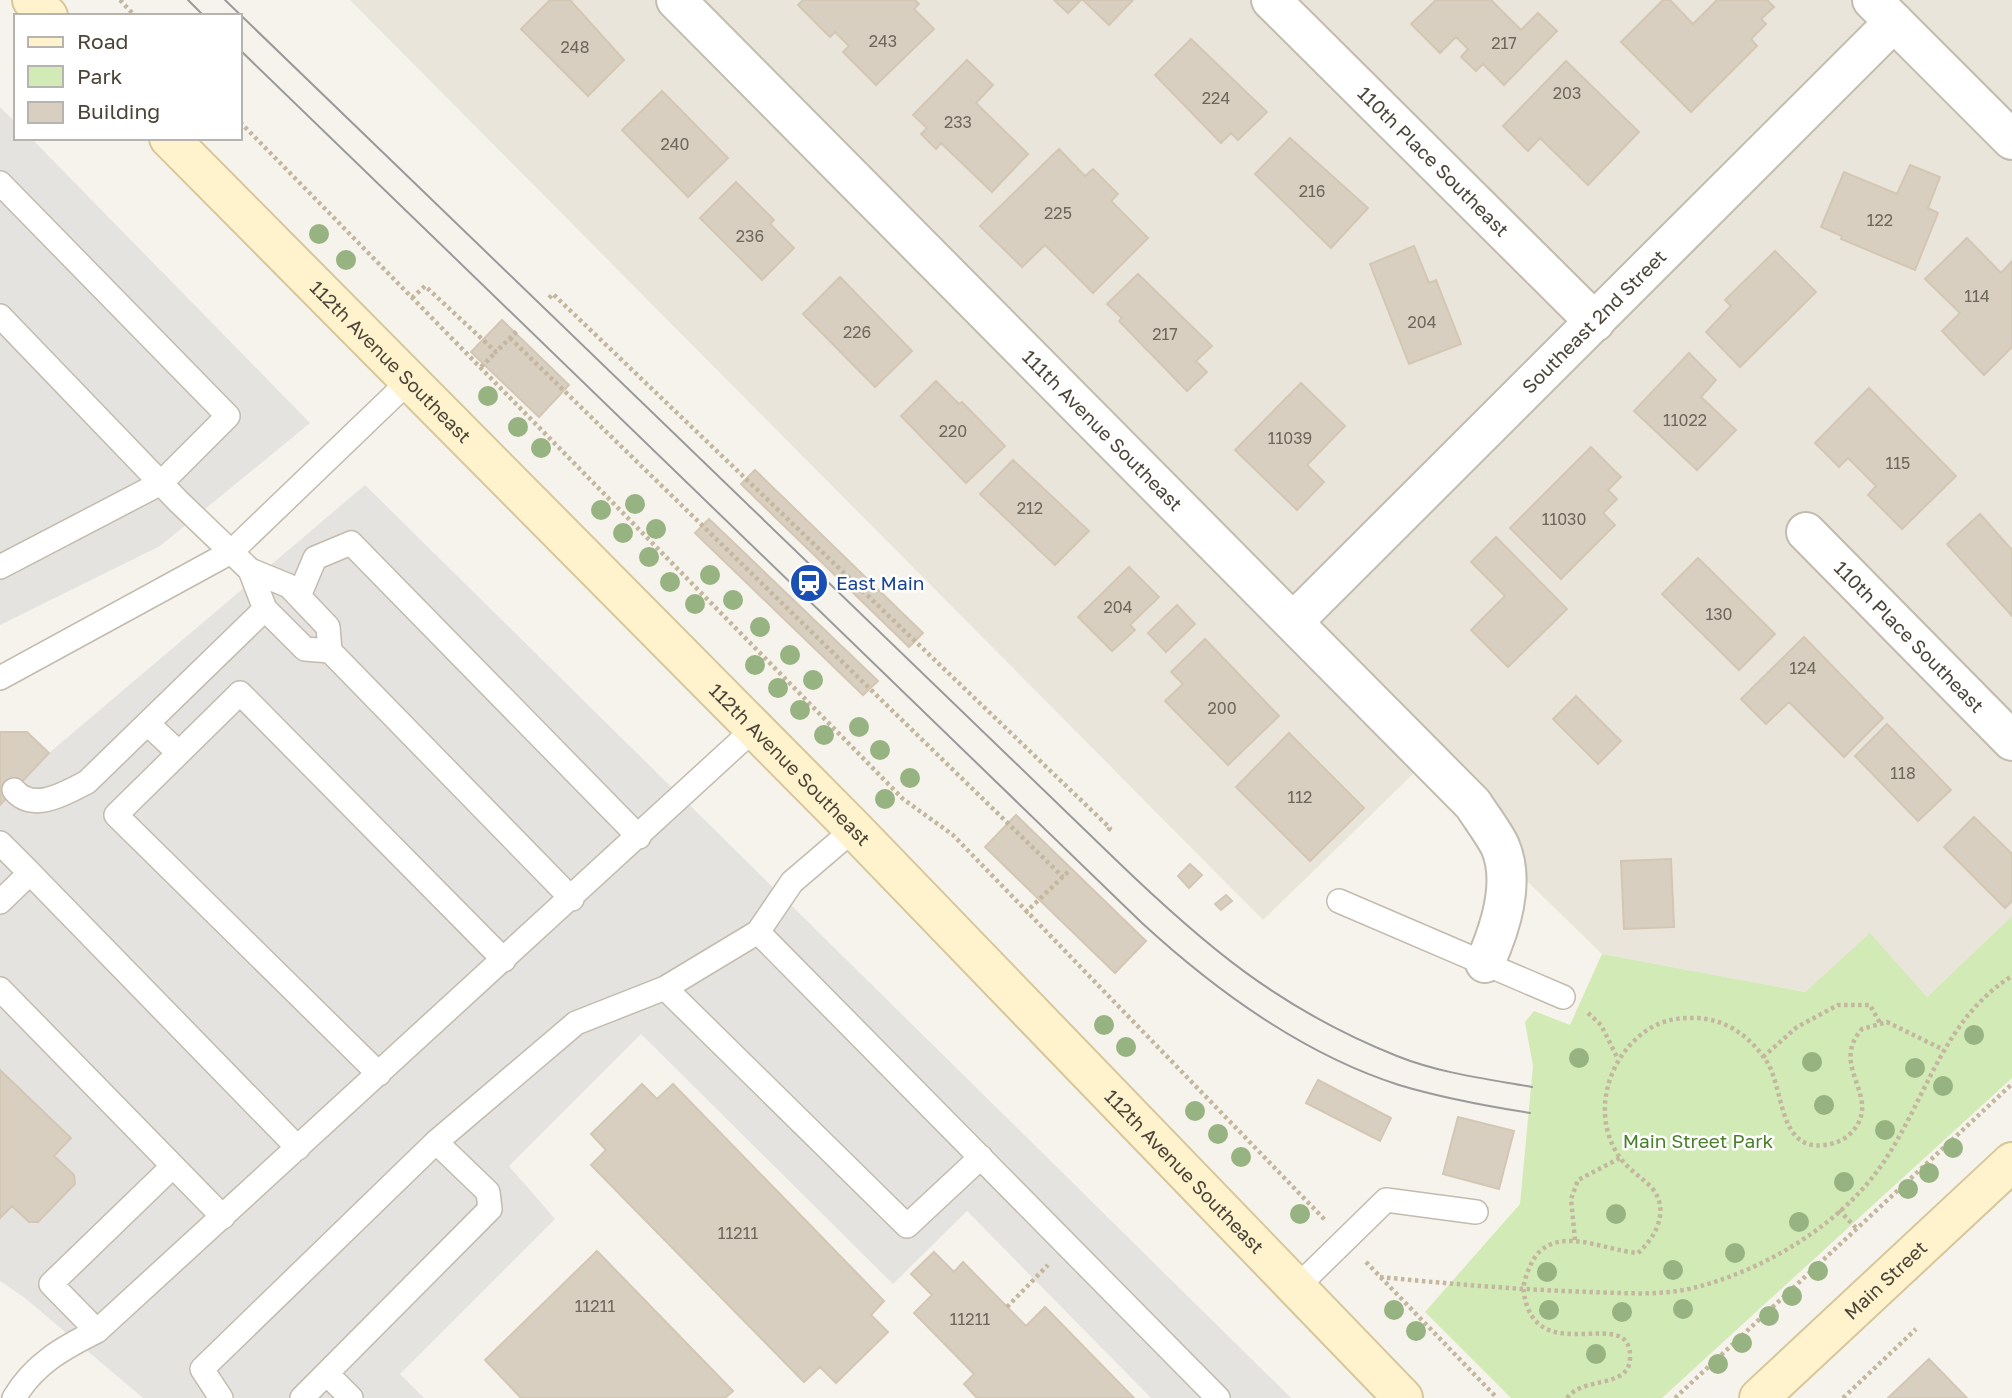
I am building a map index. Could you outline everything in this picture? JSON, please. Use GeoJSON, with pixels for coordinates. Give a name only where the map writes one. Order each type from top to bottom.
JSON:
{"type":"FeatureCollection","features":[{"type":"Feature","properties":{"kind":"main road"},"geometry":{"type":"LineString","coordinates":[[32,0],[46,14]]}},
{"type":"Feature","properties":{"kind":"main road","name":"112th Avenue Southeast"},"geometry":{"type":"LineString","coordinates":[[171,140],[854,828],[1403,1398]]}},
{"type":"Feature","properties":{"kind":"main road","name":"Main Street"},"geometry":{"type":"LineString","coordinates":[[1759,1398],[2012,1162]]}},
{"type":"Feature","properties":{"kind":"street","name":"111th Avenue Southeast"},"geometry":{"type":"LineString","coordinates":[[676,0],[1473,804],[1500,847],[1506,876],[1501,926],[1485,963]]}},
{"type":"Feature","properties":{"kind":"street","name":"110th Place Southeast"},"geometry":{"type":"LineString","coordinates":[[1271,0],[1595,322]]}},
{"type":"Feature","properties":{"kind":"street","name":"Southeast 2nd Street"},"geometry":{"type":"LineString","coordinates":[[1294,621],[1595,322],[1883,11]]}},
{"type":"Feature","properties":{"kind":"street"},"geometry":{"type":"LineString","coordinates":[[1883,11],[2012,140]]}},
{"type":"Feature","properties":{"kind":"street","name":"110th Place Southeast"},"geometry":{"type":"LineString","coordinates":[[1806,532],[2012,741]]}},
{"type":"Feature","properties":{"kind":"lane"},"geometry":{"type":"LineString","coordinates":[[0,183],[228,416],[161,483],[0,567]]}},
{"type":"Feature","properties":{"kind":"lane"},"geometry":{"type":"LineString","coordinates":[[0,316],[161,483],[250,570],[289,586],[299,596],[328,627],[330,651],[572,899]]}},
{"type":"Feature","properties":{"kind":"lane"},"geometry":{"type":"LineString","coordinates":[[0,678],[231,552],[409,381]]}},
{"type":"Feature","properties":{"kind":"lane"},"geometry":{"type":"LineString","coordinates":[[299,596],[315,558],[351,543],[639,837]]}},
{"type":"Feature","properties":{"kind":"lane"},"geometry":{"type":"LineString","coordinates":[[250,570],[265,609],[305,649],[330,651]]}},
{"type":"Feature","properties":{"kind":"lane"},"geometry":{"type":"LineString","coordinates":[[14,790],[19,796],[50,801],[87,782],[265,609]]}},
{"type":"Feature","properties":{"kind":"lane"},"geometry":{"type":"LineString","coordinates":[[379,1074],[116,816],[240,693],[504,960]]}},
{"type":"Feature","properties":{"kind":"lane"},"geometry":{"type":"LineString","coordinates":[[148,724],[179,753]]}},
{"type":"Feature","properties":{"kind":"lane"},"geometry":{"type":"LineString","coordinates":[[14,1398],[26,1378],[59,1350],[97,1331],[572,899],[754,728]]}},
{"type":"Feature","properties":{"kind":"lane"},"geometry":{"type":"LineString","coordinates":[[221,1398],[202,1369],[436,1142],[576,1023],[665,988],[758,932],[792,881],[854,828]]}},
{"type":"Feature","properties":{"kind":"lane"},"geometry":{"type":"LineString","coordinates":[[0,843],[298,1148]]}},
{"type":"Feature","properties":{"kind":"lane"},"geometry":{"type":"LineString","coordinates":[[0,902],[30,873]]}},
{"type":"Feature","properties":{"kind":"lane"},"geometry":{"type":"LineString","coordinates":[[1339,901],[1563,997]]}},
{"type":"Feature","properties":{"kind":"lane"},"geometry":{"type":"LineString","coordinates":[[758,932],[1217,1398]]}},
{"type":"Feature","properties":{"kind":"lane"},"geometry":{"type":"LineString","coordinates":[[665,988],[907,1226],[981,1157]]}},
{"type":"Feature","properties":{"kind":"lane"},"geometry":{"type":"LineString","coordinates":[[0,989],[223,1216]]}},
{"type":"Feature","properties":{"kind":"lane"},"geometry":{"type":"LineString","coordinates":[[302,1398],[328,1376],[490,1209],[488,1192],[436,1142]]}},
{"type":"Feature","properties":{"kind":"lane"},"geometry":{"type":"LineString","coordinates":[[97,1331],[51,1284],[173,1166]]}},
{"type":"Feature","properties":{"kind":"lane"},"geometry":{"type":"LineString","coordinates":[[1296,1289],[1386,1200],[1476,1212]]}},
{"type":"Feature","properties":{"kind":"lane"},"geometry":{"type":"LineString","coordinates":[[328,1376],[351,1398]]}},
{"type":"Feature","properties":{"kind":"path"},"geometry":{"type":"LineString","coordinates":[[120,0],[133,14]]}},
{"type":"Feature","properties":{"kind":"path"},"geometry":{"type":"LineString","coordinates":[[242,124],[903,799],[953,835],[1025,913],[1497,1398]]}},
{"type":"Feature","properties":{"kind":"path"},"geometry":{"type":"LineString","coordinates":[[412,298],[425,286],[496,352]]}},
{"type":"Feature","properties":{"kind":"path"},"geometry":{"type":"LineString","coordinates":[[549,298],[553,294],[1110,828],[1106,833]]}},
{"type":"Feature","properties":{"kind":"path"},"geometry":{"type":"LineString","coordinates":[[481,367],[517,331]]}},
{"type":"Feature","properties":{"kind":"path"},"geometry":{"type":"LineString","coordinates":[[510,338],[1063,877]]}},
{"type":"Feature","properties":{"kind":"path"},"geometry":{"type":"LineString","coordinates":[[1025,913],[1070,870]]}},
{"type":"Feature","properties":{"kind":"path"},"geometry":{"type":"LineString","coordinates":[[1380,1277],[1523,1290],[1645,1294],[1693,1288],[1795,1245],[1839,1210],[1886,1159],[1942,1049],[1964,1017],[2012,976]]}},
{"type":"Feature","properties":{"kind":"path"},"geometry":{"type":"LineString","coordinates":[[1563,997],[1601,1025],[1618,1059]]}},
{"type":"Feature","properties":{"kind":"path"},"geometry":{"type":"LineString","coordinates":[[1763,1057],[1797,1027],[1838,1005],[1870,1005],[1880,1023]]}},
{"type":"Feature","properties":{"kind":"path"},"geometry":{"type":"LineString","coordinates":[[1567,1398],[1573,1389],[1590,1382],[1620,1377],[1628,1368],[1630,1356],[1626,1343],[1608,1331],[1578,1336],[1548,1331],[1527,1307],[1523,1290],[1526,1274],[1540,1252],[1564,1239],[1615,1251],[1638,1253],[1652,1241],[1659,1223],[1660,1207],[1653,1189],[1620,1158],[1609,1135],[1605,1113],[1606,1087],[1618,1059],[1657,1023],[1683,1017],[1709,1018],[1735,1028],[1769,1065],[1779,1104],[1792,1132],[1817,1147],[1833,1144],[1848,1135],[1860,1119],[1863,1106],[1849,1061],[1851,1043],[1862,1029],[1887,1022],[1942,1049]]}},
{"type":"Feature","properties":{"kind":"path"},"geometry":{"type":"LineString","coordinates":[[1675,1398],[2012,1084]]}},
{"type":"Feature","properties":{"kind":"path"},"geometry":{"type":"LineString","coordinates":[[1575,1240],[1571,1199],[1578,1180],[1620,1158]]}},
{"type":"Feature","properties":{"kind":"path"},"geometry":{"type":"LineString","coordinates":[[1839,1210],[1857,1229]]}},
{"type":"Feature","properties":{"kind":"path"},"geometry":{"type":"LineString","coordinates":[[1007,1307],[1068,1246]]}},
{"type":"Feature","properties":{"kind":"path"},"geometry":{"type":"LineString","coordinates":[[1843,1398],[1916,1329]]}},
{"type":"Feature","properties":{"kind":"shaded area"},"geometry":{"type":"Polygon","coordinates":[[[350,0],[2012,0],[2012,916],[1927,997],[1870,934],[1805,992],[1602,954],[1415,772],[1263,920],[350,0]]]}},
{"type":"Feature","properties":{"kind":"shaded area"},"geometry":{"type":"Polygon","coordinates":[[[0,107],[14,121],[14,140],[33,140],[310,423],[160,546],[0,625],[0,107]]]}},
{"type":"Feature","properties":{"kind":"shaded area"},"geometry":{"type":"Polygon","coordinates":[[[365,485],[1291,1398],[1151,1398],[967,1211],[893,1284],[641,1034],[509,1166],[555,1219],[400,1374],[424,1398],[143,1398],[25,1298],[0,1281],[0,1218],[12,1206],[29,1222],[38,1222],[75,1184],[73,1175],[54,1156],[71,1138],[0,1070],[0,804],[49,753],[365,485]]]}},
{"type":"Feature","properties":{"kind":"green space","name":"Main Street Park"},"geometry":{"type":"Polygon","coordinates":[[[2012,916],[2012,1078],[1662,1398],[1511,1398],[1425,1312],[1520,1204],[1533,1066],[1525,1022],[1534,1011],[1570,1025],[1602,954],[1805,992],[1870,933],[1927,997],[2012,916]]]}},
{"type":"Feature","properties":{"kind":"building"},"geometry":{"type":"Polygon","coordinates":[[[550,0],[570,0],[624,60],[588,96],[521,29],[550,0]]]}},
{"type":"Feature","properties":{"kind":"building"},"geometry":{"type":"Polygon","coordinates":[[[803,0],[915,0],[919,4],[914,9],[934,29],[876,85],[843,52],[849,46],[835,32],[830,37],[798,5],[803,0]]]}},
{"type":"Feature","properties":{"kind":"building"},"geometry":{"type":"Polygon","coordinates":[[[1054,0],[1081,0],[1068,13],[1054,0]]]}},
{"type":"Feature","properties":{"kind":"building"},"geometry":{"type":"Polygon","coordinates":[[[1083,0],[1133,0],[1109,25],[1083,0]]]}},
{"type":"Feature","properties":{"kind":"building"},"geometry":{"type":"Polygon","coordinates":[[[1436,0],[1491,0],[1521,30],[1538,13],[1557,31],[1504,85],[1483,64],[1476,71],[1461,57],[1468,49],[1456,37],[1440,53],[1411,24],[1436,0]]]}},
{"type":"Feature","properties":{"kind":"building"},"geometry":{"type":"Polygon","coordinates":[[[1663,0],[1670,0],[1693,24],[1717,0],[1767,0],[1774,7],[1761,19],[1766,24],[1751,39],[1757,46],[1691,112],[1621,42],[1663,0]]]}},
{"type":"Feature","properties":{"kind":"building"},"geometry":{"type":"Polygon","coordinates":[[[1191,39],[1267,112],[1238,140],[1231,133],[1221,143],[1155,75],[1191,39]]]}},
{"type":"Feature","properties":{"kind":"building"},"geometry":{"type":"Polygon","coordinates":[[[967,60],[993,85],[976,103],[1028,154],[992,192],[941,143],[936,149],[921,134],[927,128],[913,115],[967,60]]]}},
{"type":"Feature","properties":{"kind":"building"},"geometry":{"type":"Polygon","coordinates":[[[1566,61],[1639,132],[1588,185],[1540,138],[1528,151],[1503,126],[1566,61]]]}},
{"type":"Feature","properties":{"kind":"building"},"geometry":{"type":"Polygon","coordinates":[[[662,91],[728,158],[688,197],[622,130],[662,91]]]}},
{"type":"Feature","properties":{"kind":"building"},"geometry":{"type":"Polygon","coordinates":[[[1290,138],[1368,208],[1331,248],[1255,174],[1290,138]]]}},
{"type":"Feature","properties":{"kind":"building"},"geometry":{"type":"Polygon","coordinates":[[[1059,149],[1085,176],[1093,169],[1118,194],[1111,201],[1148,238],[1093,293],[1045,245],[1022,267],[980,226],[1059,149]]]}},
{"type":"Feature","properties":{"kind":"building"},"geometry":{"type":"Polygon","coordinates":[[[1910,165],[1940,177],[1928,208],[1938,213],[1915,270],[1841,239],[1842,236],[1821,227],[1844,172],[1897,194],[1910,165]]]}},
{"type":"Feature","properties":{"kind":"building"},"geometry":{"type":"Polygon","coordinates":[[[736,182],[774,220],[770,224],[794,248],[762,280],[700,218],[736,182]]]}},
{"type":"Feature","properties":{"kind":"building"},"geometry":{"type":"Polygon","coordinates":[[[1967,238],[2001,273],[2012,261],[2012,347],[1984,375],[1942,331],[1960,313],[1925,279],[1967,238]]]}},
{"type":"Feature","properties":{"kind":"building"},"geometry":{"type":"Polygon","coordinates":[[[1414,246],[1429,283],[1436,280],[1461,344],[1409,364],[1370,264],[1414,246]]]}},
{"type":"Feature","properties":{"kind":"building"},"geometry":{"type":"Polygon","coordinates":[[[1775,251],[1816,292],[1740,367],[1706,332],[1731,306],[1725,300],[1775,251]]]}},
{"type":"Feature","properties":{"kind":"building"},"geometry":{"type":"Polygon","coordinates":[[[1138,274],[1212,346],[1196,361],[1207,372],[1187,391],[1119,321],[1122,318],[1107,304],[1138,274]]]}},
{"type":"Feature","properties":{"kind":"building"},"geometry":{"type":"Polygon","coordinates":[[[840,277],[912,351],[875,387],[803,314],[840,277]]]}},
{"type":"Feature","properties":{"kind":"building"},"geometry":{"type":"Polygon","coordinates":[[[502,320],[569,385],[539,417],[471,352],[502,320]]]}},
{"type":"Feature","properties":{"kind":"building"},"geometry":{"type":"Polygon","coordinates":[[[1689,353],[1716,380],[1701,397],[1736,430],[1697,470],[1634,411],[1689,353]]]}},
{"type":"Feature","properties":{"kind":"building"},"geometry":{"type":"Polygon","coordinates":[[[936,381],[959,404],[962,402],[1005,446],[966,483],[901,416],[936,381]]]}},
{"type":"Feature","properties":{"kind":"building"},"geometry":{"type":"Polygon","coordinates":[[[1301,383],[1345,426],[1307,465],[1324,482],[1297,510],[1235,450],[1301,383]]]}},
{"type":"Feature","properties":{"kind":"building"},"geometry":{"type":"Polygon","coordinates":[[[1869,388],[1956,476],[1902,529],[1868,495],[1876,486],[1848,458],[1839,467],[1815,443],[1869,388]]]}},
{"type":"Feature","properties":{"kind":"building"},"geometry":{"type":"Polygon","coordinates":[[[1591,447],[1621,477],[1608,490],[1617,499],[1603,513],[1615,525],[1561,579],[1510,528],[1591,447]]]}},
{"type":"Feature","properties":{"kind":"building"},"geometry":{"type":"Polygon","coordinates":[[[1013,460],[1089,531],[1055,565],[980,494],[1013,460]]]}},
{"type":"Feature","properties":{"kind":"building"},"geometry":{"type":"Polygon","coordinates":[[[755,470],[923,633],[909,647],[741,484],[755,470]]]}},
{"type":"Feature","properties":{"kind":"building"},"geometry":{"type":"Polygon","coordinates":[[[1980,514],[2012,550],[2012,616],[1947,544],[1980,514]]]}},
{"type":"Feature","properties":{"kind":"building"},"geometry":{"type":"Polygon","coordinates":[[[709,519],[878,681],[863,695],[695,533],[709,519]]]}},
{"type":"Feature","properties":{"kind":"building"},"geometry":{"type":"Polygon","coordinates":[[[1496,537],[1567,609],[1508,667],[1471,630],[1505,596],[1471,562],[1496,537]]]}},
{"type":"Feature","properties":{"kind":"building"},"geometry":{"type":"Polygon","coordinates":[[[1698,558],[1775,634],[1739,670],[1662,594],[1698,558]]]}},
{"type":"Feature","properties":{"kind":"building"},"geometry":{"type":"Polygon","coordinates":[[[1129,567],[1159,597],[1130,625],[1135,630],[1112,651],[1078,617],[1129,567]]]}},
{"type":"Feature","properties":{"kind":"building"},"geometry":{"type":"Polygon","coordinates":[[[1177,605],[1195,624],[1166,652],[1148,633],[1177,605]]]}},
{"type":"Feature","properties":{"kind":"building"},"geometry":{"type":"Polygon","coordinates":[[[1804,637],[1883,718],[1844,757],[1789,702],[1766,724],[1741,699],[1804,637]]]}},
{"type":"Feature","properties":{"kind":"building"},"geometry":{"type":"Polygon","coordinates":[[[1205,639],[1279,716],[1228,765],[1165,701],[1183,684],[1171,672],[1205,639]]]}},
{"type":"Feature","properties":{"kind":"building"},"geometry":{"type":"Polygon","coordinates":[[[1576,696],[1621,741],[1598,764],[1553,719],[1576,696]]]}},
{"type":"Feature","properties":{"kind":"building"},"geometry":{"type":"Polygon","coordinates":[[[1887,724],[1951,790],[1918,821],[1855,756],[1887,724]]]}},
{"type":"Feature","properties":{"kind":"building"},"geometry":{"type":"Polygon","coordinates":[[[0,732],[27,732],[49,753],[0,805],[0,732]]]}},
{"type":"Feature","properties":{"kind":"building"},"geometry":{"type":"Polygon","coordinates":[[[1289,733],[1364,808],[1310,861],[1236,787],[1289,733]]]}},
{"type":"Feature","properties":{"kind":"building"},"geometry":{"type":"Polygon","coordinates":[[[1016,815],[1146,941],[1115,973],[985,847],[1016,815]]]}},
{"type":"Feature","properties":{"kind":"building"},"geometry":{"type":"Polygon","coordinates":[[[1974,817],[2012,854],[2012,901],[2005,908],[1944,847],[1974,817]]]}},
{"type":"Feature","properties":{"kind":"building"},"geometry":{"type":"Polygon","coordinates":[[[1671,859],[1674,927],[1624,929],[1621,861],[1671,859]]]}},
{"type":"Feature","properties":{"kind":"building"},"geometry":{"type":"Polygon","coordinates":[[[1190,864],[1202,875],[1189,888],[1178,876],[1190,864]]]}},
{"type":"Feature","properties":{"kind":"building"},"geometry":{"type":"Polygon","coordinates":[[[1226,895],[1232,901],[1221,910],[1215,904],[1226,895]]]}},
{"type":"Feature","properties":{"kind":"building"},"geometry":{"type":"Polygon","coordinates":[[[0,1070],[71,1138],[54,1156],[74,1175],[75,1184],[38,1222],[29,1222],[12,1206],[0,1218],[0,1070]]]}},
{"type":"Feature","properties":{"kind":"building"},"geometry":{"type":"Polygon","coordinates":[[[1318,1080],[1391,1118],[1380,1141],[1306,1103],[1318,1080]]]}},
{"type":"Feature","properties":{"kind":"building"},"geometry":{"type":"Polygon","coordinates":[[[642,1084],[657,1099],[673,1084],[884,1301],[871,1315],[888,1332],[836,1383],[820,1367],[804,1382],[591,1165],[606,1150],[591,1134],[642,1084]]]}},
{"type":"Feature","properties":{"kind":"building"},"geometry":{"type":"Polygon","coordinates":[[[1458,1117],[1514,1131],[1499,1189],[1443,1174],[1458,1117]]]}},
{"type":"Feature","properties":{"kind":"building"},"geometry":{"type":"Polygon","coordinates":[[[597,1251],[733,1391],[725,1398],[521,1398],[485,1360],[597,1251]]]}},
{"type":"Feature","properties":{"kind":"building"},"geometry":{"type":"Polygon","coordinates":[[[934,1252],[954,1272],[963,1262],[1026,1326],[1045,1307],[1134,1398],[977,1398],[964,1384],[974,1374],[914,1313],[932,1295],[911,1274],[934,1252]]]}},
{"type":"Feature","properties":{"kind":"building"},"geometry":{"type":"Polygon","coordinates":[[[1929,1359],[1967,1398],[1888,1398],[1929,1359]]]}},
{"type":"Feature","properties":{"kind":"tram line"},"geometry":{"type":"LineString","coordinates":[[188,0],[202,14]]}},
{"type":"Feature","properties":{"kind":"tram line"},"geometry":{"type":"LineString","coordinates":[[225,0],[240,14]]}},
{"type":"Feature","properties":{"kind":"tram line"},"geometry":{"type":"LineString","coordinates":[[242,16],[1115,859],[1212,947],[1279,996],[1355,1038],[1429,1067],[1532,1087]]}},
{"type":"Feature","properties":{"kind":"tram line"},"geometry":{"type":"LineString","coordinates":[[242,52],[1142,923],[1200,973],[1262,1018],[1328,1056],[1363,1072],[1431,1094],[1530,1113]]}},
{"type":"Feature","properties":{"kind":"place","name":"East Main"},"geometry":{"type":"Point","coordinates":[809,583]}}]}
